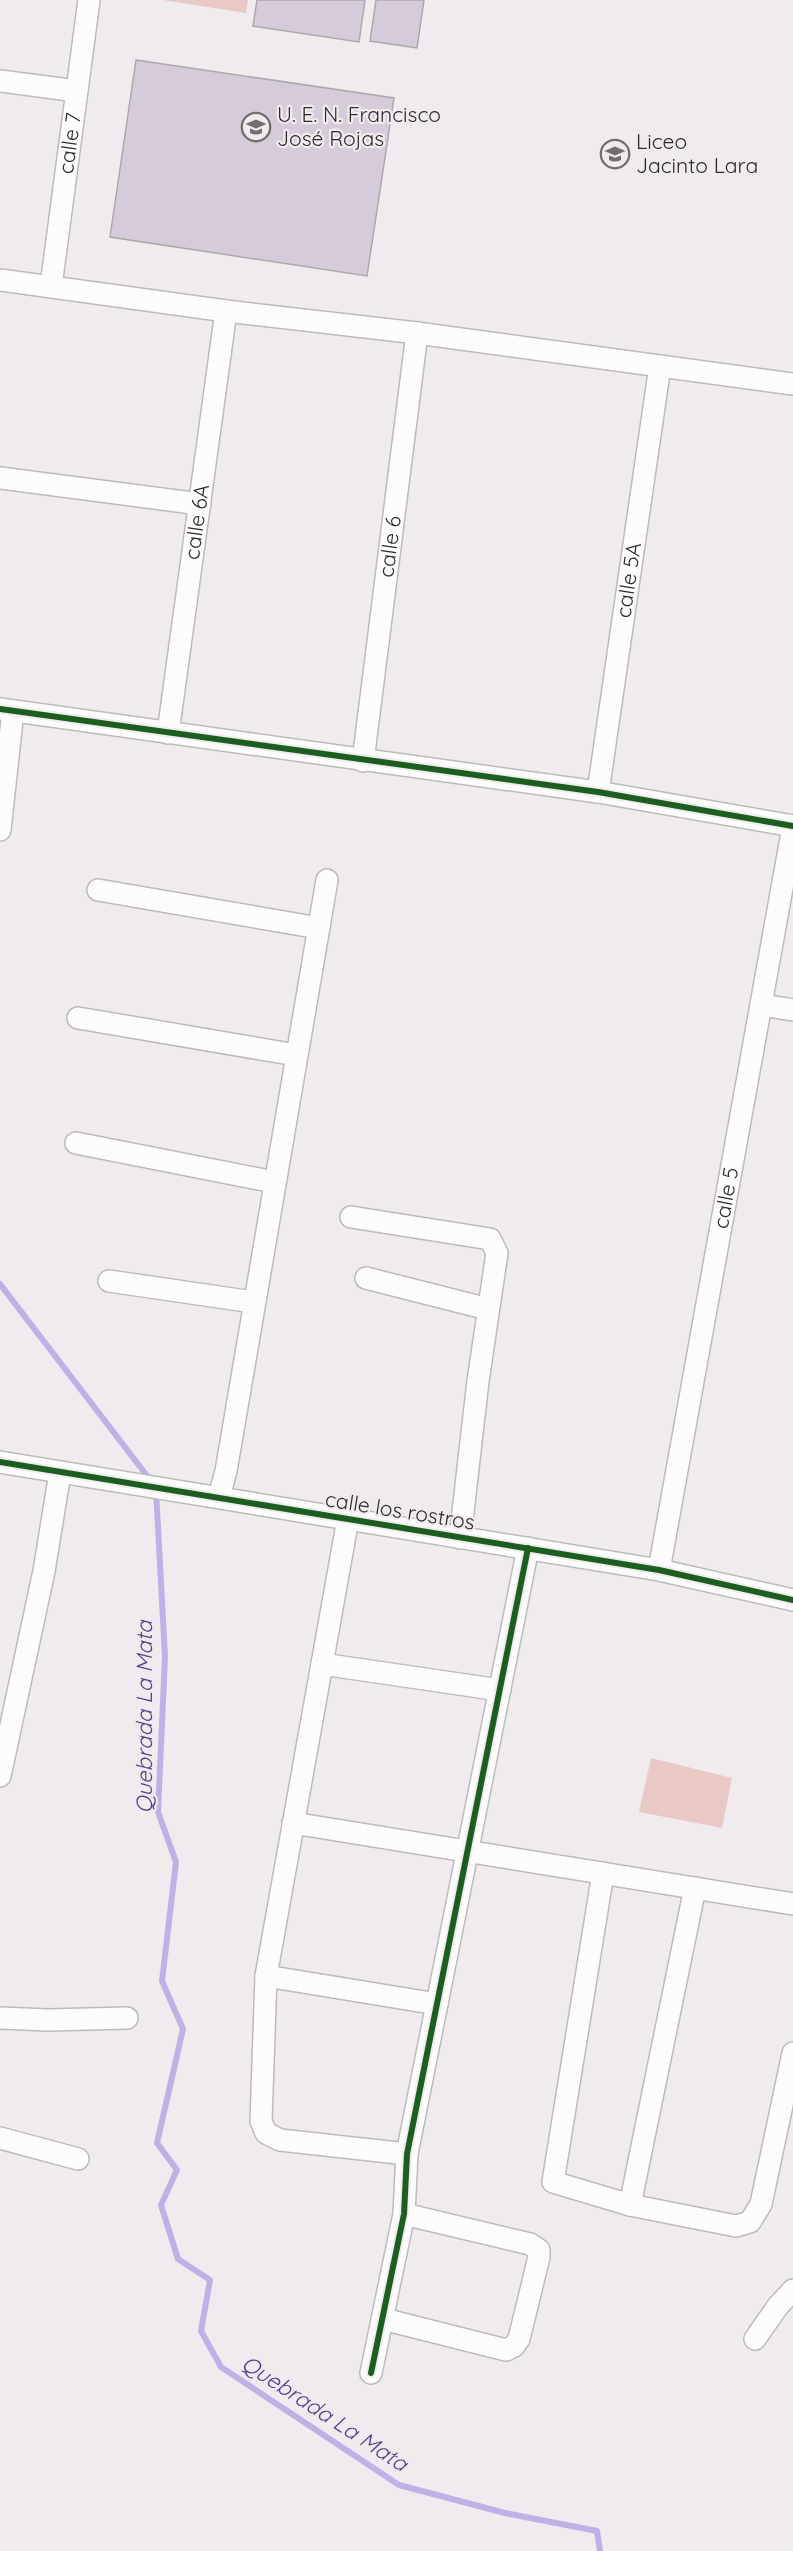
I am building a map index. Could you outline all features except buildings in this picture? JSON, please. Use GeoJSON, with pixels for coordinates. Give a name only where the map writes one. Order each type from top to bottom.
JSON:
{"type":"FeatureCollection","features":[{"type":"Feature","properties":{"kind":"street","name":"calle 7"},"geometry":{"type":"LineString","coordinates":[[51,286],[89,0]]}},
{"type":"Feature","properties":{"kind":"street"},"geometry":{"type":"LineString","coordinates":[[0,81],[77,91]]}},
{"type":"Feature","properties":{"kind":"street"},"geometry":{"type":"LineString","coordinates":[[0,280],[793,384]]}},
{"type":"Feature","properties":{"kind":"street","name":"calle 6A"},"geometry":{"type":"LineString","coordinates":[[168,733],[226,311]]}},
{"type":"Feature","properties":{"kind":"street","name":"calle 6"},"geometry":{"type":"LineString","coordinates":[[363,760],[417,333]]}},
{"type":"Feature","properties":{"kind":"street","name":"calle 5A"},"geometry":{"type":"LineString","coordinates":[[598,792],[660,366]]}},
{"type":"Feature","properties":{"kind":"street"},"geometry":{"type":"LineString","coordinates":[[0,478],[200,504]]}},
{"type":"Feature","properties":{"kind":"street"},"geometry":{"type":"LineString","coordinates":[[0,830],[7,710],[598,792],[793,826]]}},
{"type":"Feature","properties":{"kind":"street","name":"calle 5"},"geometry":{"type":"LineString","coordinates":[[659,1570],[793,826]]}},
{"type":"Feature","properties":{"kind":"street"},"geometry":{"type":"LineString","coordinates":[[219,1497],[327,880]]}},
{"type":"Feature","properties":{"kind":"street"},"geometry":{"type":"LineString","coordinates":[[98,890],[319,928]]}},
{"type":"Feature","properties":{"kind":"street"},"geometry":{"type":"LineString","coordinates":[[762,1005],[793,1010]]}},
{"type":"Feature","properties":{"kind":"street"},"geometry":{"type":"LineString","coordinates":[[78,1018],[296,1055]]}},
{"type":"Feature","properties":{"kind":"street"},"geometry":{"type":"LineString","coordinates":[[76,1143],[274,1182]]}},
{"type":"Feature","properties":{"kind":"street"},"geometry":{"type":"LineString","coordinates":[[351,1217],[490,1239],[497,1253],[460,1538]]}},
{"type":"Feature","properties":{"kind":"street"},"geometry":{"type":"LineString","coordinates":[[366,1278],[488,1309]]}},
{"type":"Feature","properties":{"kind":"street"},"geometry":{"type":"LineString","coordinates":[[109,1281],[253,1302]]}},
{"type":"Feature","properties":{"kind":"street","name":"calle los rostros"},"geometry":{"type":"LineString","coordinates":[[0,1462],[659,1570],[793,1600]]}},
{"type":"Feature","properties":{"kind":"street"},"geometry":{"type":"LineString","coordinates":[[0,1776],[44,1570],[60,1473]]}},
{"type":"Feature","properties":{"kind":"street"},"geometry":{"type":"LineString","coordinates":[[348,1519],[266,1976],[261,2121],[266,2133],[279,2140],[407,2154]]}},
{"type":"Feature","properties":{"kind":"street"},"geometry":{"type":"LineString","coordinates":[[371,2373],[404,2214],[407,2154],[528,1548]]}},
{"type":"Feature","properties":{"kind":"street"},"geometry":{"type":"LineString","coordinates":[[322,1664],[500,1690]]}},
{"type":"Feature","properties":{"kind":"street"},"geometry":{"type":"LineString","coordinates":[[293,1823],[793,1904]]}},
{"type":"Feature","properties":{"kind":"street"},"geometry":{"type":"LineString","coordinates":[[603,1873],[553,2182],[630,2205],[736,2226],[750,2222],[761,2204],[793,2053]]}},
{"type":"Feature","properties":{"kind":"street"},"geometry":{"type":"LineString","coordinates":[[630,2205],[695,1888]]}},
{"type":"Feature","properties":{"kind":"street"},"geometry":{"type":"LineString","coordinates":[[266,1976],[437,2004]]}},
{"type":"Feature","properties":{"kind":"street"},"geometry":{"type":"LineString","coordinates":[[0,2018],[48,2020],[127,2018]]}},
{"type":"Feature","properties":{"kind":"street"},"geometry":{"type":"LineString","coordinates":[[0,2138],[78,2159]]}},
{"type":"Feature","properties":{"kind":"street"},"geometry":{"type":"LineString","coordinates":[[383,2319],[506,2350],[514,2346],[519,2339],[539,2257],[538,2250],[530,2244],[404,2214]]}},
{"type":"Feature","properties":{"kind":"street"},"geometry":{"type":"LineString","coordinates":[[755,2339],[778,2306],[793,2290]]}},
{"type":"Feature","properties":{"kind":"shaded area"},"geometry":{"type":"Polygon","coordinates":[[[163,0],[248,0],[246,13],[163,0]]]}},
{"type":"Feature","properties":{"kind":"shaded area"},"geometry":{"type":"Polygon","coordinates":[[[651,1758],[732,1778],[722,1828],[639,1812],[651,1758]]]}},
{"type":"Feature","properties":{"kind":"waterway","name":"Quebrada La Mata"},"geometry":{"type":"LineString","coordinates":[[0,1284],[151,1481]]}},
{"type":"Feature","properties":{"kind":"waterway","name":"Quebrada La Mata"},"geometry":{"type":"LineString","coordinates":[[156,1490],[165,1657],[158,1812],[176,1862],[162,1981],[183,2029],[157,2143],[177,2170],[161,2205],[178,2259],[210,2280],[201,2331],[221,2367],[399,2485],[505,2513],[597,2531],[600,2551]]}},
{"type":"Feature","properties":{"kind":"cycle path"},"geometry":{"type":"LineString","coordinates":[[0,709],[598,792],[793,826]]}},
{"type":"Feature","properties":{"kind":"cycle path"},"geometry":{"type":"LineString","coordinates":[[0,1462],[659,1570],[793,1600]]}},
{"type":"Feature","properties":{"kind":"cycle path"},"geometry":{"type":"LineString","coordinates":[[371,2373],[404,2214],[407,2154],[528,1548]]}},
{"type":"Feature","properties":{"kind":"place","name":"U. E. N. Francisco José Rojas"},"geometry":{"type":"Point","coordinates":[256,127]}},
{"type":"Feature","properties":{"kind":"place","name":"Liceo Jacinto Lara"},"geometry":{"type":"Point","coordinates":[615,154]}}]}
